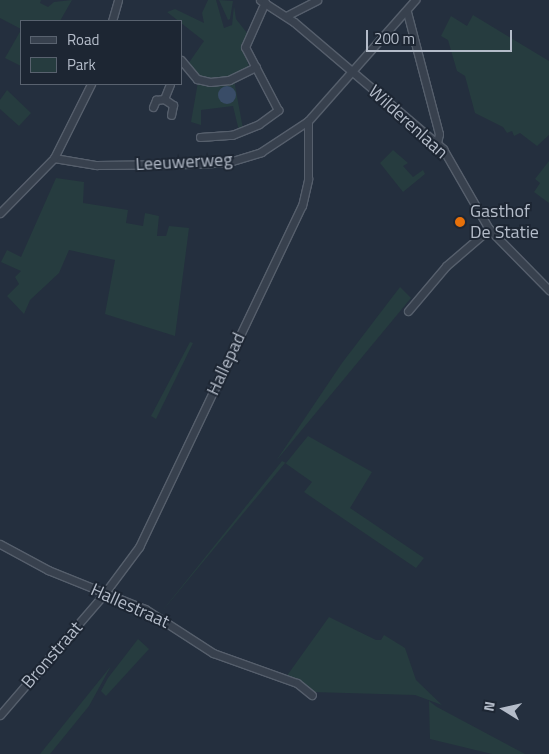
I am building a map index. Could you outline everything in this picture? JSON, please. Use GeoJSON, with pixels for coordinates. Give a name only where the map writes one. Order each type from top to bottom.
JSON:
{"type":"FeatureCollection","features":[{"type":"Feature","properties":{"kind":"street"},"geometry":{"type":"LineString","coordinates":[[112,20],[118,0]]}},
{"type":"Feature","properties":{"kind":"street"},"geometry":{"type":"LineString","coordinates":[[286,16],[317,0]]}},
{"type":"Feature","properties":{"kind":"street","name":"Leeuwerweg"},"geometry":{"type":"LineString","coordinates":[[54,158],[96,165],[222,163],[261,152],[308,121],[407,12],[415,0]]}},
{"type":"Feature","properties":{"kind":"street"},"geometry":{"type":"LineString","coordinates":[[200,137],[232,136],[259,124],[278,110],[245,42],[262,1]]}},
{"type":"Feature","properties":{"kind":"street","name":"Wilderenlaan"},"geometry":{"type":"LineString","coordinates":[[262,1],[286,16],[437,143],[449,157],[489,229],[549,290]]}},
{"type":"Feature","properties":{"kind":"street"},"geometry":{"type":"LineString","coordinates":[[407,12],[439,134],[437,143]]}},
{"type":"Feature","properties":{"kind":"street"},"geometry":{"type":"LineString","coordinates":[[184,68],[197,79],[210,82],[229,80],[256,67]]}},
{"type":"Feature","properties":{"kind":"street"},"geometry":{"type":"LineString","coordinates":[[0,213],[54,158],[91,85]]}},
{"type":"Feature","properties":{"kind":"street"},"geometry":{"type":"LineString","coordinates":[[164,99],[170,85]]}},
{"type":"Feature","properties":{"kind":"street"},"geometry":{"type":"LineString","coordinates":[[153,107],[156,100],[164,99],[173,105],[171,115]]}},
{"type":"Feature","properties":{"kind":"street","name":"Hallepad"},"geometry":{"type":"LineString","coordinates":[[104,594],[139,547],[295,222],[307,188],[308,121]]}},
{"type":"Feature","properties":{"kind":"street"},"geometry":{"type":"LineString","coordinates":[[408,311],[446,266],[489,229]]}},
{"type":"Feature","properties":{"kind":"street","name":"Hallestraat"},"geometry":{"type":"LineString","coordinates":[[0,544],[48,570],[156,615],[218,655],[296,683],[312,696]]}},
{"type":"Feature","properties":{"kind":"street","name":"Bronstraat"},"geometry":{"type":"LineString","coordinates":[[0,715],[104,594]]}},
{"type":"Feature","properties":{"kind":"green space"},"geometry":{"type":"Polygon","coordinates":[[[0,0],[41,0],[40,3],[48,7],[54,2],[72,0],[61,20],[20,20],[20,28],[0,18],[0,0]]]}},
{"type":"Feature","properties":{"kind":"green space"},"geometry":{"type":"Polygon","coordinates":[[[208,0],[216,0],[224,28],[232,25],[234,6],[236,19],[247,33],[243,47],[249,67],[228,77],[208,80],[197,76],[188,64],[204,41],[182,24],[182,20],[177,20],[167,12],[175,9],[204,23],[202,13],[208,0]]]}},
{"type":"Feature","properties":{"kind":"green space"},"geometry":{"type":"Polygon","coordinates":[[[219,0],[233,1],[230,19],[228,20],[219,0]]]}},
{"type":"Feature","properties":{"kind":"green space"},"geometry":{"type":"Polygon","coordinates":[[[473,15],[549,61],[549,135],[537,146],[520,133],[514,136],[512,131],[507,133],[503,127],[475,113],[465,76],[457,71],[448,40],[441,36],[451,16],[467,26],[473,15]]]}},
{"type":"Feature","properties":{"kind":"green space"},"geometry":{"type":"Polygon","coordinates":[[[20,32],[20,66],[5,58],[20,32]]]}},
{"type":"Feature","properties":{"kind":"green space"},"geometry":{"type":"Polygon","coordinates":[[[234,80],[243,129],[239,131],[233,106],[201,110],[201,125],[191,122],[198,82],[234,80]]]}},
{"type":"Feature","properties":{"kind":"green space"},"geometry":{"type":"Polygon","coordinates":[[[7,90],[31,113],[19,126],[0,109],[0,100],[7,90]]]}},
{"type":"Feature","properties":{"kind":"green space"},"geometry":{"type":"Polygon","coordinates":[[[393,150],[408,163],[403,166],[413,177],[423,170],[425,174],[403,192],[380,163],[393,150]]]}},
{"type":"Feature","properties":{"kind":"green space"},"geometry":{"type":"Polygon","coordinates":[[[549,161],[549,203],[534,192],[540,183],[535,179],[549,161]]]}},
{"type":"Feature","properties":{"kind":"green space"},"geometry":{"type":"Polygon","coordinates":[[[56,178],[84,182],[83,203],[128,210],[126,223],[143,226],[145,213],[159,216],[157,236],[166,236],[169,226],[189,228],[175,336],[105,314],[115,260],[69,250],[59,273],[30,300],[24,314],[7,296],[19,284],[15,277],[21,271],[1,262],[7,250],[21,257],[56,178]]]}},
{"type":"Feature","properties":{"kind":"green space"},"geometry":{"type":"Polygon","coordinates":[[[400,287],[411,298],[276,461],[342,363],[400,287]]]}},
{"type":"Feature","properties":{"kind":"green space"},"geometry":{"type":"Polygon","coordinates":[[[190,342],[193,343],[156,419],[151,416],[190,342]]]}},
{"type":"Feature","properties":{"kind":"green space"},"geometry":{"type":"Polygon","coordinates":[[[308,436],[372,472],[350,508],[424,558],[416,568],[304,492],[312,482],[285,463],[159,615],[282,461],[286,463],[308,436]]]}},
{"type":"Feature","properties":{"kind":"green space"},"geometry":{"type":"Polygon","coordinates":[[[329,617],[376,640],[381,640],[384,635],[405,648],[416,680],[442,705],[415,695],[312,692],[286,677],[329,617]]]}},
{"type":"Feature","properties":{"kind":"green space"},"geometry":{"type":"Polygon","coordinates":[[[138,639],[149,649],[106,696],[101,691],[108,678],[138,639]]]}},
{"type":"Feature","properties":{"kind":"green space"},"geometry":{"type":"Polygon","coordinates":[[[111,666],[89,706],[50,754],[40,754],[111,666]]]}},
{"type":"Feature","properties":{"kind":"green space"},"geometry":{"type":"Polygon","coordinates":[[[429,701],[525,754],[492,754],[430,739],[429,701]]]}},
{"type":"Feature","properties":{"kind":"water"},"geometry":{"type":"Polygon","coordinates":[[[227,86],[233,89],[236,95],[233,101],[227,104],[221,101],[218,95],[221,89],[227,86]]]}},
{"type":"Feature","properties":{"kind":"place","name":"Gasthof De Statie"},"geometry":{"type":"Point","coordinates":[460,222]}}]}
